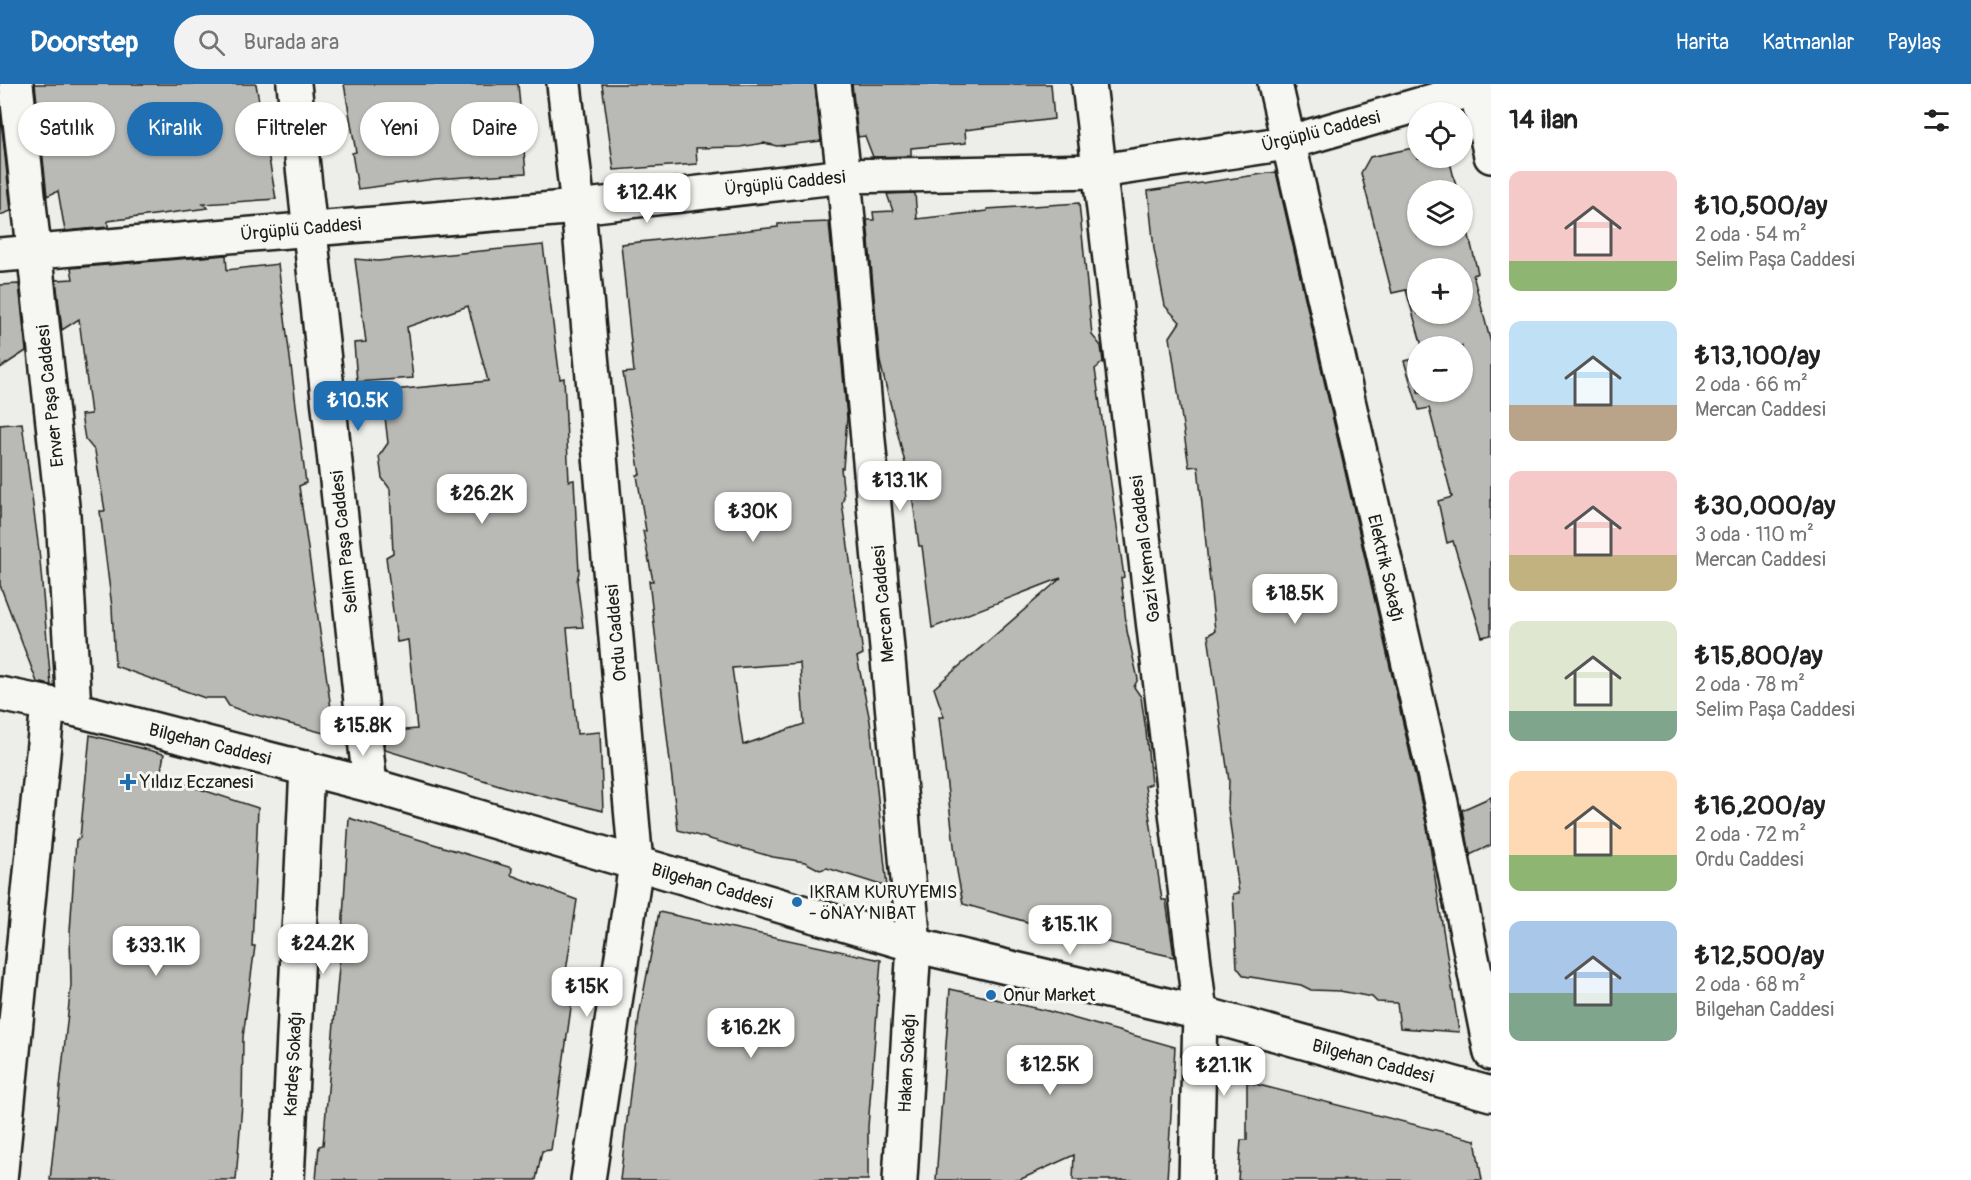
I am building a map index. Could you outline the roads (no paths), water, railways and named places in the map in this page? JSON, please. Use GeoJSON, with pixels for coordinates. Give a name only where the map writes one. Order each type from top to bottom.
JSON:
{"type":"FeatureCollection","features":[{"type":"Feature","properties":{"kind":"street","name":"Enver Paşa Caddesi"},"geometry":{"type":"LineString","coordinates":[[0,1180],[61,706],[63,515],[16,84]]}},
{"type":"Feature","properties":{"kind":"street","name":"Selim Paşa Caddesi"},"geometry":{"type":"LineString","coordinates":[[294,84],[370,785]]}},
{"type":"Feature","properties":{"kind":"street","name":"Ordu Caddesi"},"geometry":{"type":"LineString","coordinates":[[564,84],[578,207],[636,864],[588,1180]]}},
{"type":"Feature","properties":{"kind":"street","name":"Mercan Caddesi"},"geometry":{"type":"LineString","coordinates":[[833,84],[844,176],[914,945]]}},
{"type":"Feature","properties":{"kind":"street","name":"Gazi Kemal Caddesi"},"geometry":{"type":"LineString","coordinates":[[1089,84],[1200,1013],[1197,1180]]}},
{"type":"Feature","properties":{"kind":"street","name":"Elektrik Sokağı"},"geometry":{"type":"LineString","coordinates":[[1275,84],[1441,803],[1491,1053]]}},
{"type":"Feature","properties":{"kind":"street","name":"Ürgüplü Caddesi"},"geometry":{"type":"LineString","coordinates":[[0,255],[578,207],[844,176],[1100,171],[1287,143],[1481,86]]}},
{"type":"Feature","properties":{"kind":"street"},"geometry":{"type":"LineString","coordinates":[[1481,86],[1491,156]]}},
{"type":"Feature","properties":{"kind":"street","name":"Bilgehan Caddesi"},"geometry":{"type":"LineString","coordinates":[[0,694],[61,706],[307,768],[914,945],[1200,1013],[1491,1094]]}},
{"type":"Feature","properties":{"kind":"street","name":"Kardeş Sokağı"},"geometry":{"type":"LineString","coordinates":[[287,1180],[307,768]]}},
{"type":"Feature","properties":{"kind":"street","name":"Hakan Sokağı"},"geometry":{"type":"LineString","coordinates":[[900,1180],[914,945]]}},
{"type":"Feature","properties":{"kind":"place","name":"Yıldız Eczanesi"},"geometry":{"type":"Point","coordinates":[128,782]}},
{"type":"Feature","properties":{"kind":"place","name":"IKRAM KURUYEMIS - öNAY NIBAT"},"geometry":{"type":"Point","coordinates":[797,902]}},
{"type":"Feature","properties":{"kind":"place","name":"Onur Market"},"geometry":{"type":"Point","coordinates":[991,995]}}]}
